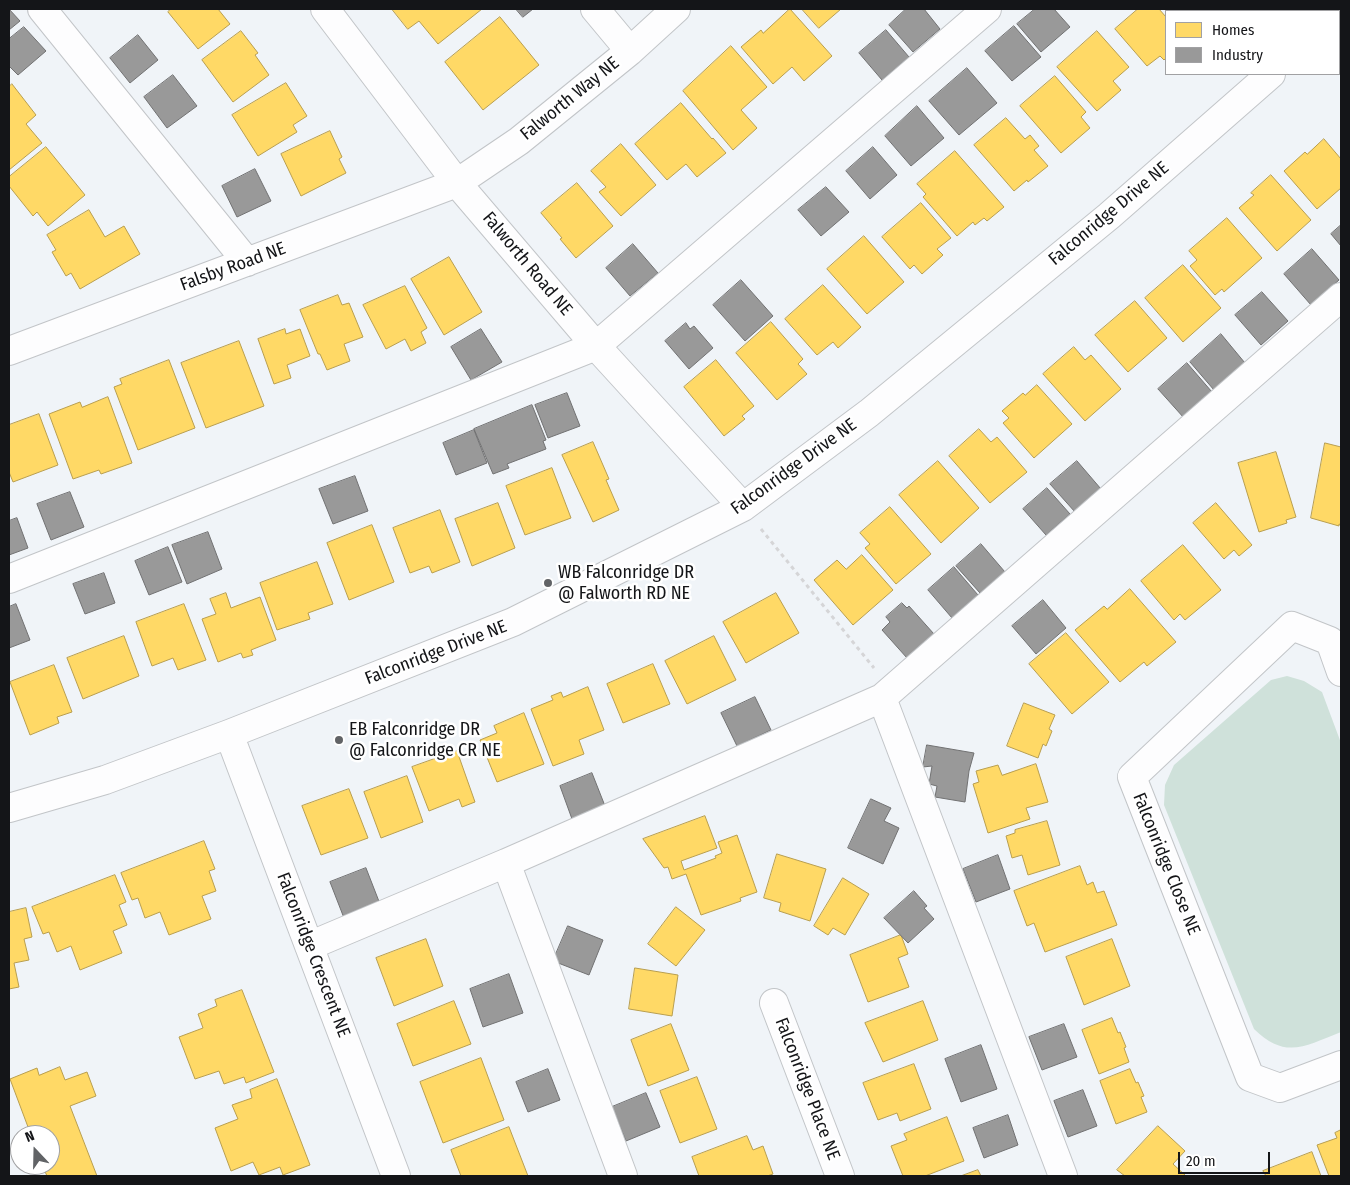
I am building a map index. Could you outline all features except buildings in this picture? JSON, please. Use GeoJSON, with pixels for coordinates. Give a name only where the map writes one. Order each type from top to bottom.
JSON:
{"type":"FeatureCollection","features":[{"type":"Feature","properties":{"kind":"street"},"geometry":{"type":"LineString","coordinates":[[42,9],[247,262]]}},
{"type":"Feature","properties":{"kind":"street","name":"Falworth Road NE"},"geometry":{"type":"LineString","coordinates":[[325,9],[458,183],[596,346],[744,507]]}},
{"type":"Feature","properties":{"kind":"street"},"geometry":{"type":"LineString","coordinates":[[595,9],[630,51]]}},
{"type":"Feature","properties":{"kind":"street","name":"Falworth Way NE"},"geometry":{"type":"LineString","coordinates":[[458,183],[519,141],[630,51],[676,9]]}},
{"type":"Feature","properties":{"kind":"street"},"geometry":{"type":"LineString","coordinates":[[9,579],[596,346],[987,9]]}},
{"type":"Feature","properties":{"kind":"street","name":"Falconridge Drive NE"},"geometry":{"type":"LineString","coordinates":[[9,808],[105,780],[230,734],[514,622],[744,507],[869,413],[1109,216],[1271,75]]}},
{"type":"Feature","properties":{"kind":"street","name":"Falsby Road NE"},"geometry":{"type":"LineString","coordinates":[[10,346],[247,262],[458,183]]}},
{"type":"Feature","properties":{"kind":"street"},"geometry":{"type":"LineString","coordinates":[[309,946],[506,863],[882,698],[1341,297]]}},
{"type":"Feature","properties":{"kind":"street","name":"Falconridge Close NE"},"geometry":{"type":"LineString","coordinates":[[1341,672],[1330,640],[1292,626],[1132,777],[1250,1077],[1280,1088],[1341,1065]]}},
{"type":"Feature","properties":{"kind":"street"},"geometry":{"type":"LineString","coordinates":[[882,698],[1063,1176]]}},
{"type":"Feature","properties":{"kind":"street","name":"Falconridge Crescent NE"},"geometry":{"type":"LineString","coordinates":[[230,734],[396,1176]]}},
{"type":"Feature","properties":{"kind":"street"},"geometry":{"type":"LineString","coordinates":[[506,863],[623,1176]]}},
{"type":"Feature","properties":{"kind":"street","name":"Falconridge Place NE"},"geometry":{"type":"LineString","coordinates":[[774,1003],[840,1176]]}},
{"type":"Feature","properties":{"kind":"path"},"geometry":{"type":"LineString","coordinates":[[744,507],[875,669],[882,698]]}},
{"type":"Feature","properties":{"kind":"shaded area"},"geometry":{"type":"Polygon","coordinates":[[[1287,676],[1304,681],[1322,692],[1341,743],[1341,1032],[1317,1042],[1296,1047],[1276,1045],[1265,1039],[1254,1029],[1164,805],[1165,785],[1174,765],[1271,680],[1287,676]]]}},
{"type":"Feature","properties":{"kind":"place","name":"WB Falconridge DR @ Falworth RD NE"},"geometry":{"type":"Point","coordinates":[548,583]}},
{"type":"Feature","properties":{"kind":"place","name":"EB Falconridge DR @ Falconridge CR NE"},"geometry":{"type":"Point","coordinates":[339,740]}}]}
